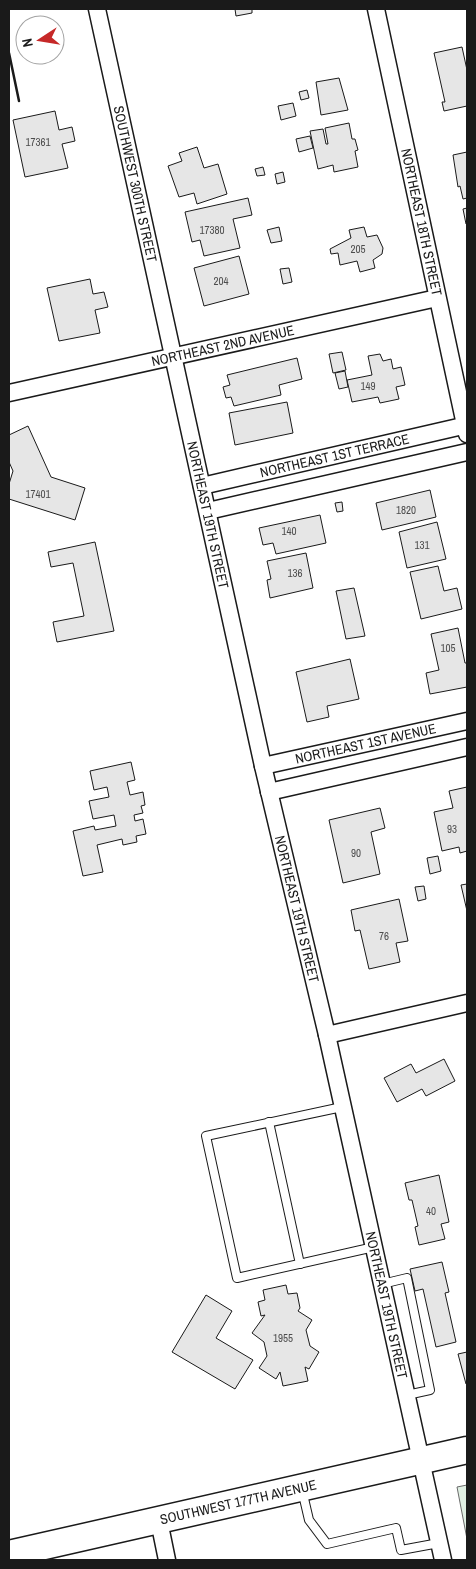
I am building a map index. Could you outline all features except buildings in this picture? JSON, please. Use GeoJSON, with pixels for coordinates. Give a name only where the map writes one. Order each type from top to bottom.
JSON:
{"type":"FeatureCollection","features":[{"type":"Feature","properties":{"kind":"highway","name":"SOUTHWEST 177TH AVENUE"},"geometry":{"type":"LineString","coordinates":[[9,1554],[467,1450]]}},
{"type":"Feature","properties":{"kind":"street","name":"SOUTHWEST 300TH STREET"},"geometry":{"type":"LineString","coordinates":[[97,9],[174,358]]}},
{"type":"Feature","properties":{"kind":"street","name":"NORTHEAST 18TH STREET"},"geometry":{"type":"LineString","coordinates":[[376,9],[437,298],[467,428]]}},
{"type":"Feature","properties":{"kind":"street","name":"NORTHEAST 2ND AVENUE"},"geometry":{"type":"LineString","coordinates":[[9,393],[174,358],[437,298]]}},
{"type":"Feature","properties":{"kind":"street","name":"NORTHEAST 19TH STREET"},"geometry":{"type":"LineString","coordinates":[[174,358],[263,766],[327,1035],[442,1560]]}},
{"type":"Feature","properties":{"kind":"street","name":"NORTHEAST 1ST TERRACE"},"geometry":{"type":"LineString","coordinates":[[202,486],[467,428]]}},
{"type":"Feature","properties":{"kind":"street","name":"NORTHEAST 1ST TERRACE"},"geometry":{"type":"LineString","coordinates":[[208,511],[467,452]]}},
{"type":"Feature","properties":{"kind":"street","name":"NORTHEAST 1ST AVENUE"},"geometry":{"type":"LineString","coordinates":[[263,766],[467,721]]}},
{"type":"Feature","properties":{"kind":"street","name":"NORTHEAST 1ST AVENUE"},"geometry":{"type":"LineString","coordinates":[[269,792],[467,747]]}},
{"type":"Feature","properties":{"kind":"street"},"geometry":{"type":"LineString","coordinates":[[327,1035],[467,1003]]}},
{"type":"Feature","properties":{"kind":"street"},"geometry":{"type":"LineString","coordinates":[[159,1521],[167,1560]]}},
{"type":"Feature","properties":{"kind":"lane"},"geometry":{"type":"LineString","coordinates":[[342,1107],[206,1136],[237,1278],[374,1247]]}},
{"type":"Feature","properties":{"kind":"lane"},"geometry":{"type":"LineString","coordinates":[[269,1122],[300,1264]]}},
{"type":"Feature","properties":{"kind":"lane"},"geometry":{"type":"LineString","coordinates":[[382,1284],[407,1278],[430,1390],[406,1395]]}},
{"type":"Feature","properties":{"kind":"lane"},"geometry":{"type":"LineString","coordinates":[[302,1488],[309,1520],[327,1544],[396,1528],[401,1550],[439,1543]]}},
{"type":"Feature","properties":{"kind":"green space"},"geometry":{"type":"Polygon","coordinates":[[[467,1485],[467,1539],[457,1487],[467,1485]]]}},
{"type":"Feature","properties":{"kind":"wall"},"geometry":{"type":"LineString","coordinates":[[9,53],[19,101]]}}]}
